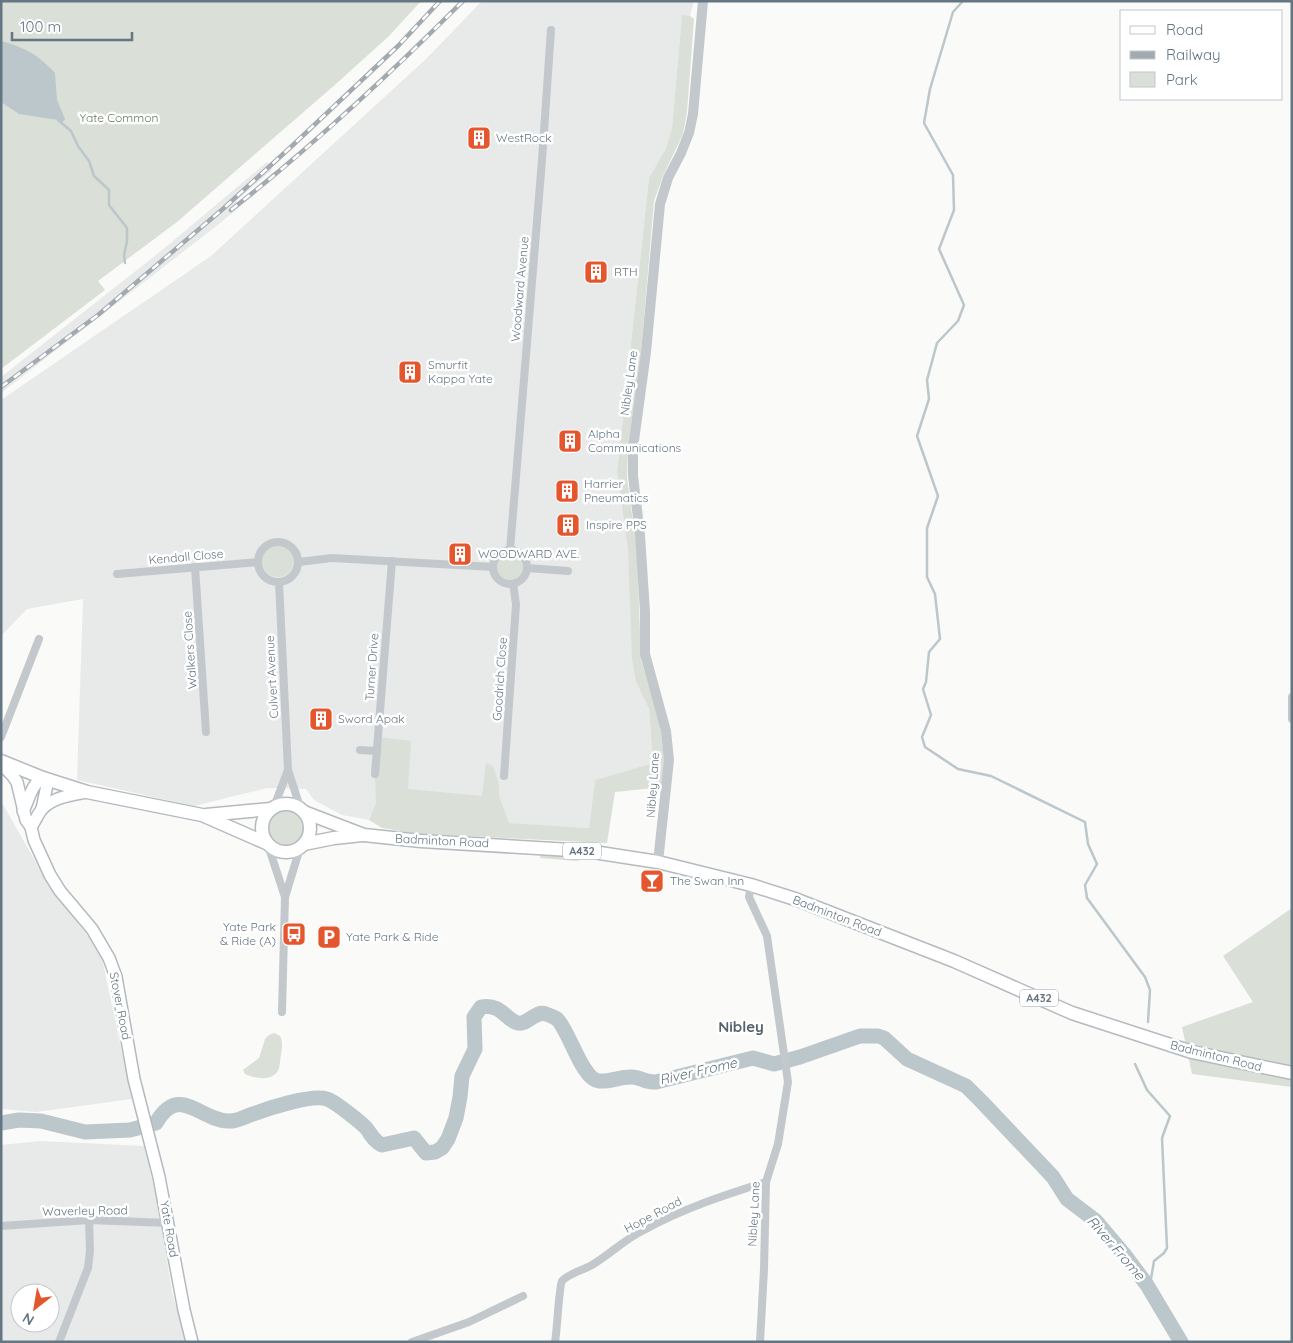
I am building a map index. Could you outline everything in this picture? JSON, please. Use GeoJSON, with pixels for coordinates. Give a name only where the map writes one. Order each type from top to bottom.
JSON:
{"type":"FeatureCollection","features":[{"type":"Feature","properties":{"kind":"main road"},"geometry":{"type":"LineString","coordinates":[[1,763],[87,792],[202,815],[267,844],[280,852],[287,853],[302,846],[307,840],[310,828],[307,817],[302,811],[291,805],[202,815]]}},
{"type":"Feature","properties":{"kind":"main road","name":"Stover Road"},"geometry":{"type":"LineString","coordinates":[[1,763],[17,782],[26,820],[31,827],[34,840],[50,875],[60,892],[92,929],[109,958],[116,977],[134,1079],[143,1118]]}},
{"type":"Feature","properties":{"kind":"main road"},"geometry":{"type":"LineString","coordinates":[[31,827],[42,809],[47,785],[43,778]]}},
{"type":"Feature","properties":{"kind":"main road"},"geometry":{"type":"LineString","coordinates":[[24,811],[37,781],[43,778]]}},
{"type":"Feature","properties":{"kind":"main road"},"geometry":{"type":"LineString","coordinates":[[42,809],[62,797],[87,792]]}},
{"type":"Feature","properties":{"kind":"main road"},"geometry":{"type":"LineString","coordinates":[[267,844],[262,833],[262,822],[273,808]]}},
{"type":"Feature","properties":{"kind":"main road","name":"Badminton Road"},"geometry":{"type":"LineString","coordinates":[[302,811],[364,835],[587,851],[658,862],[751,885],[795,899],[954,961],[1072,1013],[1192,1052],[1292,1073]]}},
{"type":"Feature","properties":{"kind":"main road","name":"Badminton Road"},"geometry":{"type":"LineString","coordinates":[[302,846],[334,838],[364,835]]}},
{"type":"Feature","properties":{"kind":"main road","name":"Yate Road"},"geometry":{"type":"LineString","coordinates":[[143,1118],[159,1177],[184,1310],[192,1342]]}},
{"type":"Feature","properties":{"kind":"street","name":"Nibley Lane"},"geometry":{"type":"LineString","coordinates":[[658,862],[669,760],[666,731],[645,654],[645,612],[640,535],[633,476],[634,448],[646,352],[660,204],[668,178],[689,133],[693,114],[702,1]]}},
{"type":"Feature","properties":{"kind":"street","name":"Woodward Avenue"},"geometry":{"type":"LineString","coordinates":[[510,550],[551,30]]}},
{"type":"Feature","properties":{"kind":"street"},"geometry":{"type":"LineString","coordinates":[[277,541],[288,544],[296,552],[299,562],[296,572],[291,578],[279,582],[266,578],[260,571],[258,562],[261,550],[268,544],[277,541]]}},
{"type":"Feature","properties":{"kind":"street"},"geometry":{"type":"LineString","coordinates":[[510,550],[524,558],[527,568],[521,580],[513,584],[501,582],[497,578],[493,567],[496,557],[510,550]]}},
{"type":"Feature","properties":{"kind":"street"},"geometry":{"type":"LineString","coordinates":[[299,562],[332,558],[493,567]]}},
{"type":"Feature","properties":{"kind":"street","name":"Turner Drive"},"geometry":{"type":"LineString","coordinates":[[375,774],[392,561]]}},
{"type":"Feature","properties":{"kind":"street","name":"Kendall Close"},"geometry":{"type":"LineString","coordinates":[[116,574],[258,562]]}},
{"type":"Feature","properties":{"kind":"street","name":"Walkers Close"},"geometry":{"type":"LineString","coordinates":[[195,567],[206,732]]}},
{"type":"Feature","properties":{"kind":"street"},"geometry":{"type":"LineString","coordinates":[[527,568],[568,571]]}},
{"type":"Feature","properties":{"kind":"street","name":"Culvert Avenue"},"geometry":{"type":"LineString","coordinates":[[279,582],[288,770],[302,811]]}},
{"type":"Feature","properties":{"kind":"street","name":"Goodrich Close"},"geometry":{"type":"LineString","coordinates":[[504,776],[516,604],[513,584]]}},
{"type":"Feature","properties":{"kind":"street"},"geometry":{"type":"LineString","coordinates":[[1,737],[39,640]]}},
{"type":"Feature","properties":{"kind":"street"},"geometry":{"type":"LineString","coordinates":[[1292,697],[1292,718]]}},
{"type":"Feature","properties":{"kind":"street"},"geometry":{"type":"LineString","coordinates":[[360,750],[377,751]]}},
{"type":"Feature","properties":{"kind":"street","name":"Culvert Avenue"},"geometry":{"type":"LineString","coordinates":[[273,808],[288,770]]}},
{"type":"Feature","properties":{"kind":"street"},"geometry":{"type":"LineString","coordinates":[[267,844],[285,897]]}},
{"type":"Feature","properties":{"kind":"street"},"geometry":{"type":"LineString","coordinates":[[282,1012],[285,897],[302,846]]}},
{"type":"Feature","properties":{"kind":"street","name":"Nibley Lane"},"geometry":{"type":"LineString","coordinates":[[751,885],[749,897],[767,936],[788,1082],[778,1144],[766,1182],[760,1342]]}},
{"type":"Feature","properties":{"kind":"street","name":"Hope Road"},"geometry":{"type":"LineString","coordinates":[[555,1342],[560,1286],[563,1280],[593,1264],[640,1232],[678,1212],[723,1195],[766,1182]]}},
{"type":"Feature","properties":{"kind":"street"},"geometry":{"type":"LineString","coordinates":[[59,1342],[88,1268],[90,1251],[89,1220]]}},
{"type":"Feature","properties":{"kind":"street","name":"Waverley Road"},"geometry":{"type":"LineString","coordinates":[[1,1226],[89,1220],[168,1223]]}},
{"type":"Feature","properties":{"kind":"street"},"geometry":{"type":"LineString","coordinates":[[412,1342],[469,1322],[523,1296]]}},
{"type":"Feature","properties":{"kind":"shaded area"},"geometry":{"type":"Polygon","coordinates":[[[482,1],[694,1],[690,16],[682,16],[672,128],[666,148],[649,178],[617,472],[628,550],[636,682],[649,709],[653,763],[595,780],[589,828],[370,815],[369,820],[342,815],[314,800],[306,789],[267,788],[194,806],[77,780],[83,599],[27,609],[1,636],[1,400],[211,256],[426,59],[482,1]]]}},
{"type":"Feature","properties":{"kind":"shaded area"},"geometry":{"type":"Polygon","coordinates":[[[1,41],[31,52],[55,73],[57,100],[65,119],[62,123],[58,120],[19,114],[1,102],[1,41]]]}},
{"type":"Feature","properties":{"kind":"shaded area"},"geometry":{"type":"Polygon","coordinates":[[[267,162],[273,169],[236,201],[237,203],[275,171],[278,175],[219,224],[1,393],[1,377],[161,251],[267,162]]]}},
{"type":"Feature","properties":{"kind":"shaded area"},"geometry":{"type":"Polygon","coordinates":[[[1,801],[50,887],[90,939],[102,959],[132,1099],[36,1112],[1,1109],[1,801]]]}},
{"type":"Feature","properties":{"kind":"shaded area"},"geometry":{"type":"Polygon","coordinates":[[[40,1141],[144,1146],[158,1205],[172,1292],[186,1342],[1,1342],[1,1145],[40,1141]]]}},
{"type":"Feature","properties":{"kind":"green space","name":"Yate Common"},"geometry":{"type":"Polygon","coordinates":[[[1,1],[421,1],[389,36],[177,222],[98,281],[105,290],[1,369],[1,1]]]}},
{"type":"Feature","properties":{"kind":"green space"},"geometry":{"type":"Polygon","coordinates":[[[682,15],[690,16],[694,19],[687,112],[683,134],[663,176],[654,201],[641,353],[628,448],[627,478],[637,550],[641,660],[660,725],[666,769],[663,787],[615,792],[607,843],[420,834],[382,828],[369,820],[376,803],[375,774],[378,737],[411,741],[408,789],[482,796],[486,763],[493,766],[499,784],[499,796],[509,823],[589,828],[595,780],[653,763],[649,709],[636,682],[632,658],[628,550],[617,472],[649,178],[666,148],[672,128],[682,15]]]}},
{"type":"Feature","properties":{"kind":"green space"},"geometry":{"type":"Polygon","coordinates":[[[278,545],[290,549],[294,561],[290,573],[278,577],[266,573],[262,561],[266,549],[278,545]]]}},
{"type":"Feature","properties":{"kind":"green space"},"geometry":{"type":"Polygon","coordinates":[[[510,554],[519,558],[523,567],[519,576],[510,580],[501,576],[497,567],[501,558],[510,554]]]}},
{"type":"Feature","properties":{"kind":"green space"},"geometry":{"type":"Polygon","coordinates":[[[286,810],[293,811],[299,815],[303,821],[303,835],[299,841],[293,845],[286,846],[279,845],[273,841],[269,835],[268,828],[269,821],[273,815],[279,811],[286,810]]]}},
{"type":"Feature","properties":{"kind":"green space"},"geometry":{"type":"Polygon","coordinates":[[[541,854],[572,855],[581,859],[577,861],[540,858],[541,854]]]}},
{"type":"Feature","properties":{"kind":"green space"},"geometry":{"type":"Polygon","coordinates":[[[1292,908],[1292,1087],[1192,1074],[1182,1027],[1253,1002],[1223,956],[1292,908]]]}},
{"type":"Feature","properties":{"kind":"green space"},"geometry":{"type":"Polygon","coordinates":[[[274,1033],[280,1036],[282,1043],[278,1071],[267,1078],[258,1078],[245,1074],[243,1070],[259,1058],[265,1039],[274,1033]]]}},
{"type":"Feature","properties":{"kind":"waterway"},"geometry":{"type":"LineString","coordinates":[[963,1],[953,12],[930,89],[924,123],[953,175],[954,210],[939,249],[964,305],[958,321],[937,343],[927,380],[929,399],[917,436],[938,496],[927,528],[927,577],[935,594],[940,639],[929,652],[926,682],[923,689],[931,715],[922,737],[925,747],[958,769],[991,776],[1085,822],[1088,844],[1097,864],[1085,885],[1087,898],[1145,977],[1150,990],[1148,1022]]}},
{"type":"Feature","properties":{"kind":"waterway"},"geometry":{"type":"LineString","coordinates":[[58,120],[71,131],[78,146],[89,161],[94,176],[109,190],[109,205],[127,228],[125,263]]}},
{"type":"Feature","properties":{"kind":"waterway","name":"River Frome"},"geometry":{"type":"LineString","coordinates":[[1,1123],[19,1120],[41,1121],[85,1132],[130,1130],[156,1123],[165,1111],[173,1106],[190,1107],[218,1119],[231,1121],[290,1102],[320,1098],[327,1099],[348,1112],[382,1145],[414,1138],[426,1153],[435,1152],[442,1148],[448,1139],[456,1118],[462,1076],[475,1049],[474,1017],[481,1007],[488,1006],[499,1010],[518,1023],[525,1022],[542,1013],[557,1019],[562,1025],[581,1064],[593,1078],[599,1081],[634,1077],[649,1082],[656,1082],[753,1058],[774,1064],[860,1036],[878,1036],[884,1038],[907,1059],[966,1086],[982,1102],[1053,1177],[1067,1199],[1096,1221],[1124,1254],[1147,1285],[1181,1342]]}},
{"type":"Feature","properties":{"kind":"waterway"},"geometry":{"type":"LineString","coordinates":[[1135,1064],[1147,1090],[1170,1116],[1162,1138],[1167,1248],[1154,1261],[1151,1279],[1147,1285]]}},
{"type":"Feature","properties":{"kind":"railway"},"geometry":{"type":"LineString","coordinates":[[1,387],[98,315],[224,208],[398,46],[440,1]]}},
{"type":"Feature","properties":{"kind":"railway"},"geometry":{"type":"LineString","coordinates":[[231,210],[350,109],[463,1]]}},
{"type":"Feature","properties":{"kind":"place","name":"WestRock"},"geometry":{"type":"Point","coordinates":[479,138]}},
{"type":"Feature","properties":{"kind":"place","name":"RTH"},"geometry":{"type":"Point","coordinates":[596,272]}},
{"type":"Feature","properties":{"kind":"place","name":"Smurfit Kappa Yate"},"geometry":{"type":"Point","coordinates":[410,372]}},
{"type":"Feature","properties":{"kind":"place","name":"Alpha Communications"},"geometry":{"type":"Point","coordinates":[570,441]}},
{"type":"Feature","properties":{"kind":"place","name":"Harrier Pneumatics"},"geometry":{"type":"Point","coordinates":[567,491]}},
{"type":"Feature","properties":{"kind":"place","name":"Inspire PPS"},"geometry":{"type":"Point","coordinates":[568,525]}},
{"type":"Feature","properties":{"kind":"place","name":"WOODWARD AVE."},"geometry":{"type":"Point","coordinates":[460,554]}},
{"type":"Feature","properties":{"kind":"place","name":"Sword Apak"},"geometry":{"type":"Point","coordinates":[321,719]}},
{"type":"Feature","properties":{"kind":"place","name":"The Swan Inn"},"geometry":{"type":"Point","coordinates":[652,881]}},
{"type":"Feature","properties":{"kind":"place","name":"Yate Park & Ride (A)"},"geometry":{"type":"Point","coordinates":[294,934]}},
{"type":"Feature","properties":{"kind":"place","name":"Yate Park & Ride"},"geometry":{"type":"Point","coordinates":[329,937]}},
{"type":"Feature","properties":{"kind":"district","name":"Nibley"},"geometry":{"type":"Point","coordinates":[741,1027]}}]}
